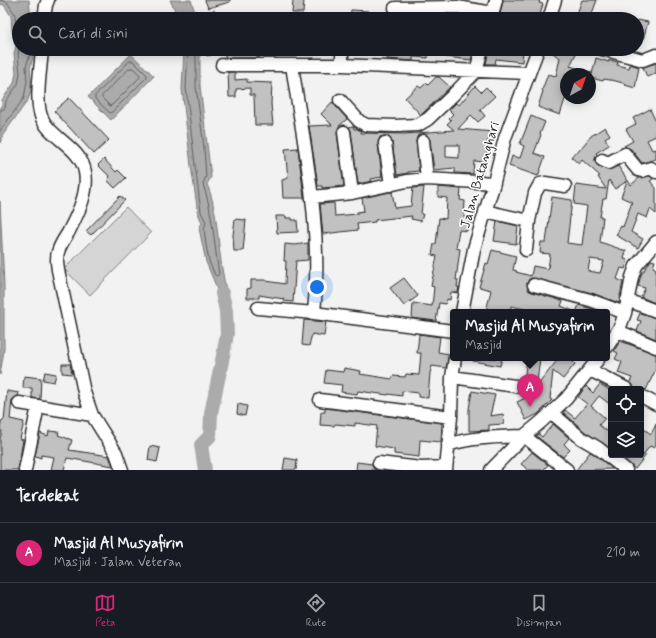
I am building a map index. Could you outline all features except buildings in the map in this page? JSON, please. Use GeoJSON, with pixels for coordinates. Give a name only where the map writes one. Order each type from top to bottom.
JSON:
{"type":"FeatureCollection","features":[{"type":"Feature","properties":{"kind":"street"},"geometry":{"type":"LineString","coordinates":[[45,12],[48,0]]}},
{"type":"Feature","properties":{"kind":"street"},"geometry":{"type":"LineString","coordinates":[[493,12],[496,0]]}},
{"type":"Feature","properties":{"kind":"street"},"geometry":{"type":"LineString","coordinates":[[551,12],[555,0]]}},
{"type":"Feature","properties":{"kind":"street"},"geometry":{"type":"LineString","coordinates":[[395,8],[450,7],[473,12]]}},
{"type":"Feature","properties":{"kind":"street"},"geometry":{"type":"LineString","coordinates":[[628,56],[643,60],[656,55]]}},
{"type":"Feature","properties":{"kind":"street"},"geometry":{"type":"LineString","coordinates":[[42,56],[39,104],[41,118],[80,159],[85,172],[86,186],[81,204],[76,218],[58,250],[57,258],[83,386],[92,415],[116,454],[122,470]]}},
{"type":"Feature","properties":{"kind":"street"},"geometry":{"type":"LineString","coordinates":[[342,56],[342,65]]}},
{"type":"Feature","properties":{"kind":"street"},"geometry":{"type":"LineString","coordinates":[[340,100],[359,121],[366,125],[418,125],[428,119],[476,71],[480,56]]}},
{"type":"Feature","properties":{"kind":"street","name":"Jalan Batanghari"},"geometry":{"type":"LineString","coordinates":[[463,309],[474,249],[494,183],[505,138],[536,56]]}},
{"type":"Feature","properties":{"kind":"street"},"geometry":{"type":"LineString","coordinates":[[222,65],[342,65],[530,73]]}},
{"type":"Feature","properties":{"kind":"street"},"geometry":{"type":"LineString","coordinates":[[292,65],[312,197],[316,242],[314,313]]}},
{"type":"Feature","properties":{"kind":"street"},"geometry":{"type":"LineString","coordinates":[[344,132],[352,193]]}},
{"type":"Feature","properties":{"kind":"street"},"geometry":{"type":"LineString","coordinates":[[423,141],[427,179]]}},
{"type":"Feature","properties":{"kind":"street"},"geometry":{"type":"LineString","coordinates":[[385,143],[391,185]]}},
{"type":"Feature","properties":{"kind":"street"},"geometry":{"type":"LineString","coordinates":[[602,160],[608,163],[625,154],[638,170],[642,171],[651,168],[656,172]]}},
{"type":"Feature","properties":{"kind":"street"},"geometry":{"type":"LineString","coordinates":[[312,197],[352,193],[407,181],[427,179],[494,183]]}},
{"type":"Feature","properties":{"kind":"street"},"geometry":{"type":"LineString","coordinates":[[526,250],[529,221],[536,188],[545,182],[565,186]]}},
{"type":"Feature","properties":{"kind":"street"},"geometry":{"type":"LineString","coordinates":[[486,211],[529,221]]}},
{"type":"Feature","properties":{"kind":"street"},"geometry":{"type":"LineString","coordinates":[[610,342],[618,331],[625,313],[632,277],[636,266],[656,243]]}},
{"type":"Feature","properties":{"kind":"street"},"geometry":{"type":"LineString","coordinates":[[534,285],[590,300],[625,313]]}},
{"type":"Feature","properties":{"kind":"street"},"geometry":{"type":"LineString","coordinates":[[628,300],[656,311]]}},
{"type":"Feature","properties":{"kind":"street"},"geometry":{"type":"LineString","coordinates":[[258,308],[314,313],[450,331]]}},
{"type":"Feature","properties":{"kind":"street"},"geometry":{"type":"LineString","coordinates":[[618,331],[656,347]]}},
{"type":"Feature","properties":{"kind":"street"},"geometry":{"type":"LineString","coordinates":[[379,463],[446,469],[452,418],[452,377],[454,361]]}},
{"type":"Feature","properties":{"kind":"street"},"geometry":{"type":"LineString","coordinates":[[491,470],[524,436],[552,413],[566,399],[597,361]]}},
{"type":"Feature","properties":{"kind":"street"},"geometry":{"type":"LineString","coordinates":[[590,370],[620,386]]}},
{"type":"Feature","properties":{"kind":"street"},"geometry":{"type":"LineString","coordinates":[[452,377],[522,387]]}},
{"type":"Feature","properties":{"kind":"street"},"geometry":{"type":"LineString","coordinates":[[644,398],[656,404]]}},
{"type":"Feature","properties":{"kind":"street"},"geometry":{"type":"LineString","coordinates":[[320,400],[452,418]]}},
{"type":"Feature","properties":{"kind":"street"},"geometry":{"type":"LineString","coordinates":[[19,403],[92,415]]}},
{"type":"Feature","properties":{"kind":"street"},"geometry":{"type":"LineString","coordinates":[[25,470],[38,406]]}},
{"type":"Feature","properties":{"kind":"street"},"geometry":{"type":"LineString","coordinates":[[552,413],[581,438],[598,448],[626,470]]}},
{"type":"Feature","properties":{"kind":"street"},"geometry":{"type":"LineString","coordinates":[[448,445],[494,437],[524,436],[567,470]]}},
{"type":"Feature","properties":{"kind":"shaded area"},"geometry":{"type":"Polygon","coordinates":[[[126,207],[151,233],[90,295],[64,269],[126,207]]]}},
{"type":"Feature","properties":{"kind":"water"},"geometry":{"type":"Polygon","coordinates":[[[0,0],[29,0],[30,12],[12,12],[12,30],[11,16],[4,5],[0,4],[0,0]]]}},
{"type":"Feature","properties":{"kind":"water"},"geometry":{"type":"Polygon","coordinates":[[[170,0],[191,0],[195,12],[176,12],[170,0]]]}},
{"type":"Feature","properties":{"kind":"water"},"geometry":{"type":"Polygon","coordinates":[[[14,56],[33,56],[30,68],[31,91],[28,100],[3,135],[0,143],[0,109],[2,106],[2,100],[14,83],[16,73],[14,56]]]}},
{"type":"Feature","properties":{"kind":"water"},"geometry":{"type":"Polygon","coordinates":[[[129,56],[133,56],[154,76],[111,120],[88,97],[129,56]]]}},
{"type":"Feature","properties":{"kind":"water"},"geometry":{"type":"Polygon","coordinates":[[[184,56],[200,56],[200,86],[211,177],[207,184],[216,218],[229,307],[226,311],[220,307],[216,286],[206,262],[199,228],[202,223],[198,213],[182,89],[184,56]]]}},
{"type":"Feature","properties":{"kind":"water"},"geometry":{"type":"Polygon","coordinates":[[[0,201],[4,285],[4,350],[0,375],[0,201]]]}},
{"type":"Feature","properties":{"kind":"waterway"},"geometry":{"type":"LineString","coordinates":[[205,470],[201,445],[210,436],[211,413],[227,334],[226,311],[222,293]]}},
{"type":"Feature","properties":{"kind":"place","name":"Masjid Al Musyafirin"},"geometry":{"type":"Point","coordinates":[530,407]}}]}
